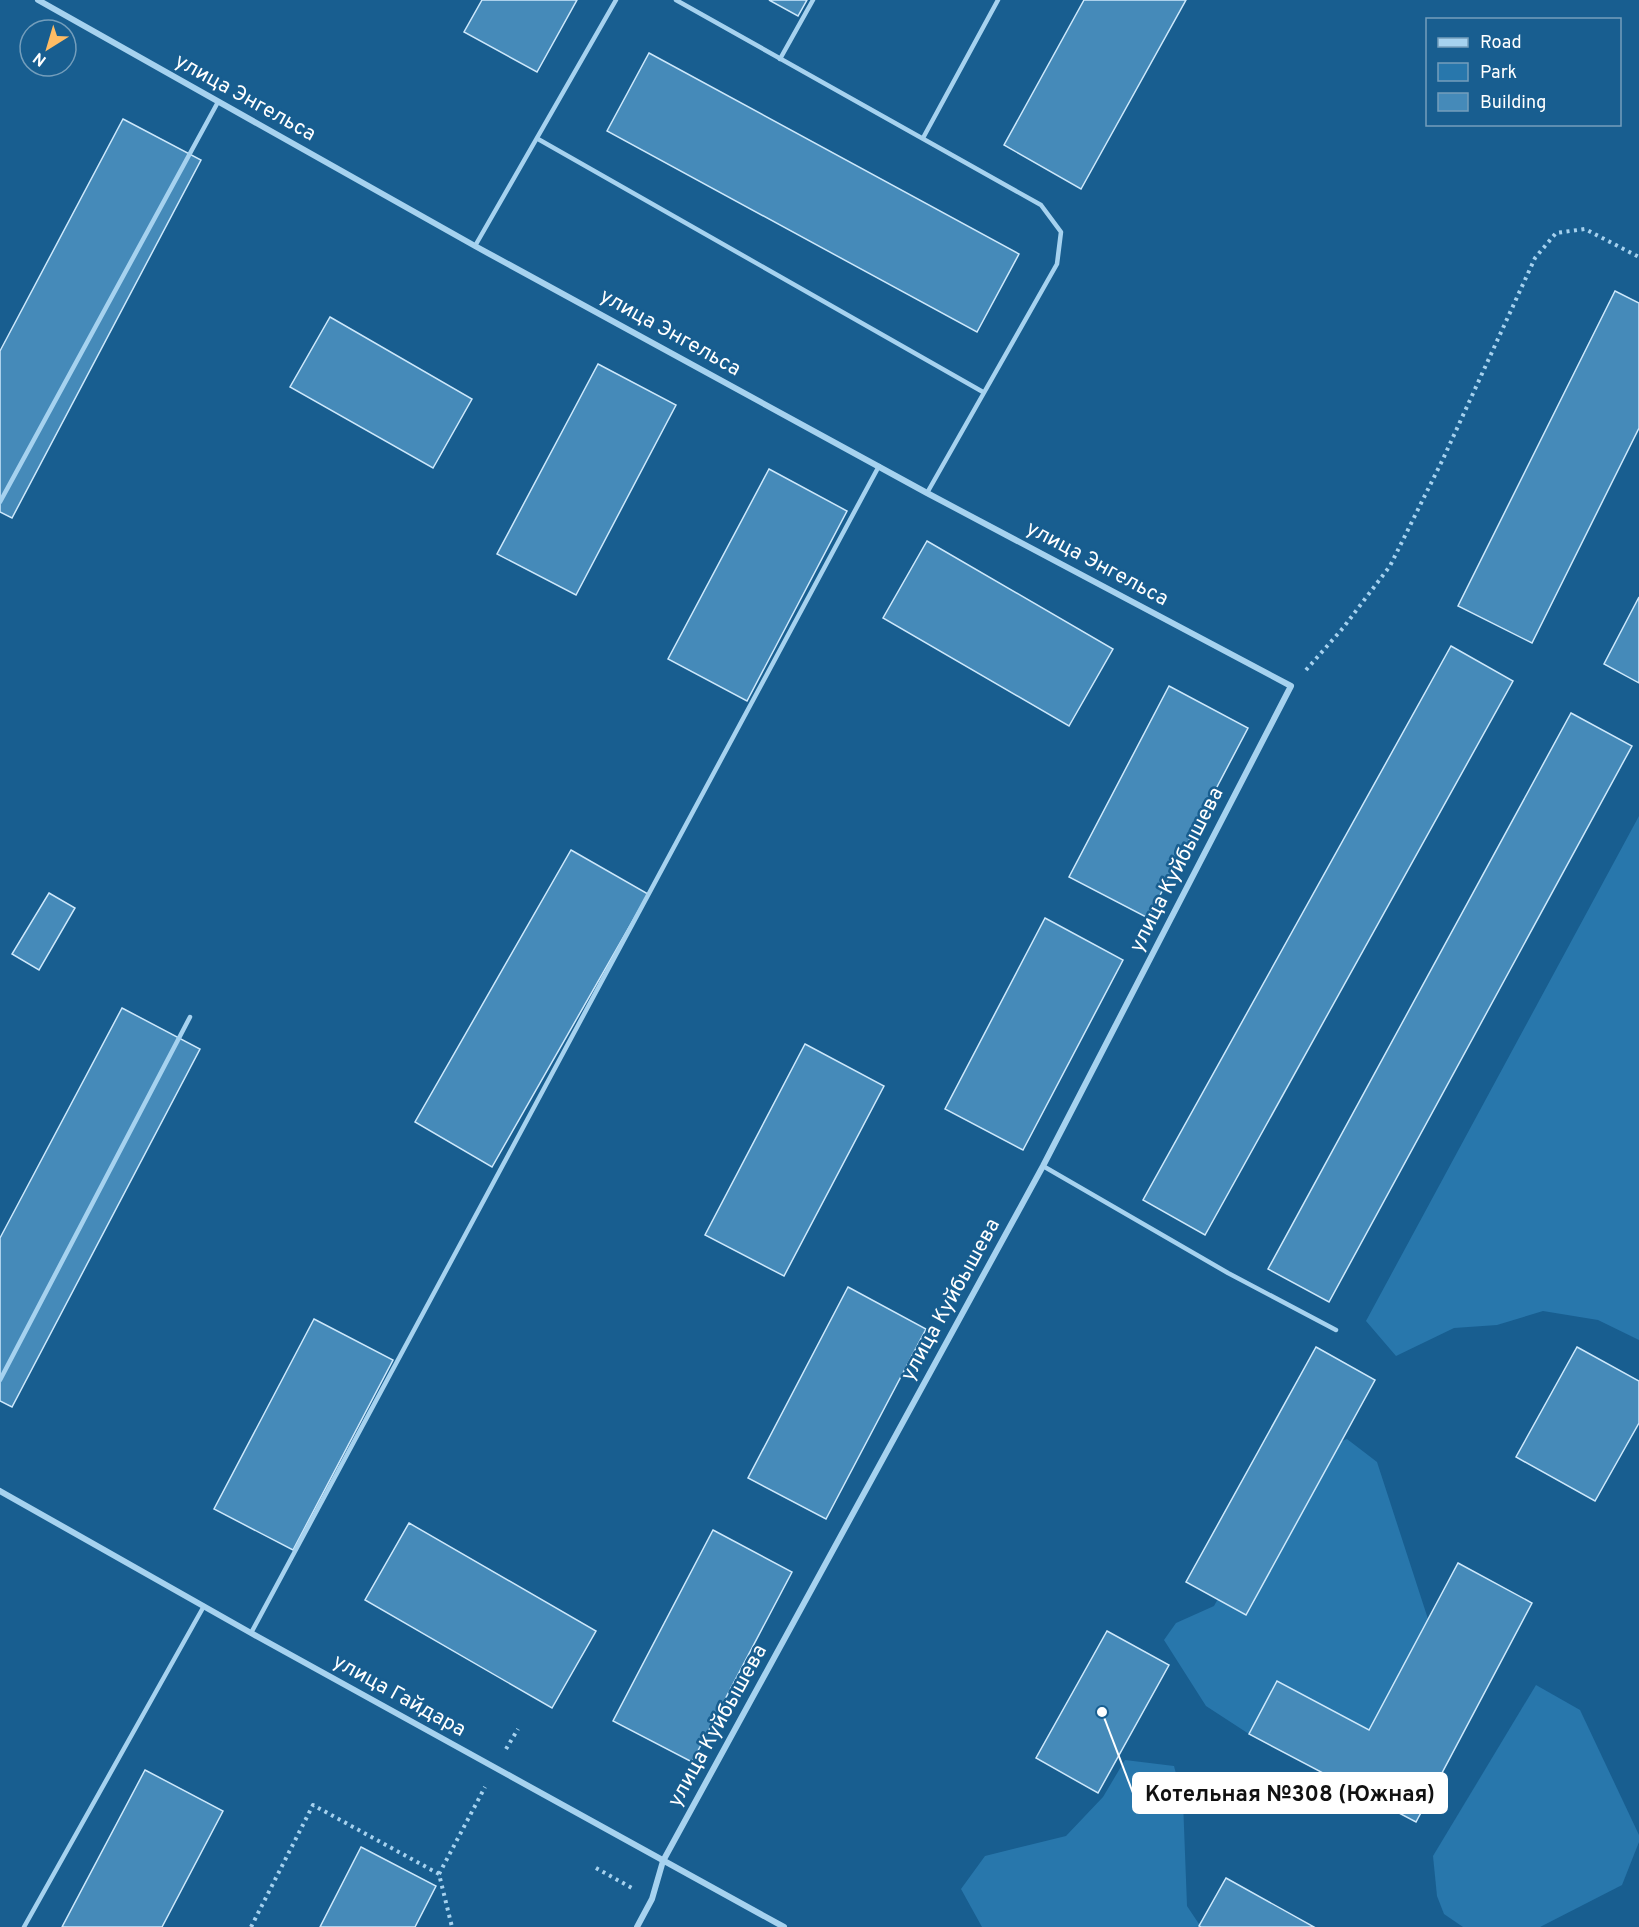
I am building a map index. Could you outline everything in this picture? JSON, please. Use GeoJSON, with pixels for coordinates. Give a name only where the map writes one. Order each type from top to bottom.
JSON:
{"type":"FeatureCollection","features":[{"type":"Feature","properties":{"kind":"street","name":"улица Энгельса"},"geometry":{"type":"LineString","coordinates":[[38,0],[475,246],[927,493],[1291,686]]}},
{"type":"Feature","properties":{"kind":"street","name":"улица Куйбышева"},"geometry":{"type":"LineString","coordinates":[[637,1927],[652,1899],[663,1861],[1043,1166],[1291,686]]}},
{"type":"Feature","properties":{"kind":"street","name":"улица Гайдара"},"geometry":{"type":"LineString","coordinates":[[0,1491],[251,1633],[784,1927]]}},
{"type":"Feature","properties":{"kind":"lane"},"geometry":{"type":"LineString","coordinates":[[475,246],[616,0]]}},
{"type":"Feature","properties":{"kind":"lane"},"geometry":{"type":"LineString","coordinates":[[676,0],[1041,206],[1061,232],[1057,264],[927,493]]}},
{"type":"Feature","properties":{"kind":"lane"},"geometry":{"type":"LineString","coordinates":[[780,59],[813,0]]}},
{"type":"Feature","properties":{"kind":"lane"},"geometry":{"type":"LineString","coordinates":[[923,138],[998,0]]}},
{"type":"Feature","properties":{"kind":"lane"},"geometry":{"type":"LineString","coordinates":[[0,502],[218,102]]}},
{"type":"Feature","properties":{"kind":"lane"},"geometry":{"type":"LineString","coordinates":[[538,139],[983,392]]}},
{"type":"Feature","properties":{"kind":"lane"},"geometry":{"type":"LineString","coordinates":[[251,1633],[879,466]]}},
{"type":"Feature","properties":{"kind":"lane"},"geometry":{"type":"LineString","coordinates":[[0,1380],[190,1017]]}},
{"type":"Feature","properties":{"kind":"lane"},"geometry":{"type":"LineString","coordinates":[[1043,1166],[1228,1273],[1336,1329]]}},
{"type":"Feature","properties":{"kind":"lane"},"geometry":{"type":"LineString","coordinates":[[24,1927],[204,1606]]}},
{"type":"Feature","properties":{"kind":"path"},"geometry":{"type":"LineString","coordinates":[[1291,686],[1343,628],[1390,566],[1443,459],[1535,258],[1557,233],[1585,230],[1639,257]]}},
{"type":"Feature","properties":{"kind":"path"},"geometry":{"type":"LineString","coordinates":[[452,1927],[439,1874],[518,1729]]}},
{"type":"Feature","properties":{"kind":"path"},"geometry":{"type":"LineString","coordinates":[[252,1927],[313,1805],[439,1874]]}},
{"type":"Feature","properties":{"kind":"green space"},"geometry":{"type":"Polygon","coordinates":[[[1639,816],[1639,1340],[1598,1320],[1543,1311],[1497,1325],[1454,1328],[1396,1356],[1366,1321],[1639,816]]]}},
{"type":"Feature","properties":{"kind":"green space"},"geometry":{"type":"Polygon","coordinates":[[[1347,1439],[1377,1462],[1428,1619],[1369,1730],[1277,1681],[1249,1734],[1206,1706],[1164,1640],[1176,1623],[1214,1606],[1295,1459],[1347,1439]]]}},
{"type":"Feature","properties":{"kind":"green space"},"geometry":{"type":"Polygon","coordinates":[[[1536,1685],[1580,1710],[1639,1835],[1639,1842],[1622,1885],[1540,1927],[1463,1927],[1444,1914],[1437,1896],[1433,1856],[1536,1685]]]}},
{"type":"Feature","properties":{"kind":"green space"},"geometry":{"type":"Polygon","coordinates":[[[1125,1760],[1174,1766],[1183,1801],[1187,1906],[1201,1927],[982,1927],[961,1889],[985,1856],[1066,1836],[1103,1797],[1125,1760]]]}},
{"type":"Feature","properties":{"kind":"building"},"geometry":{"type":"Polygon","coordinates":[[[482,0],[577,0],[537,72],[464,32],[482,0]]]}},
{"type":"Feature","properties":{"kind":"building"},"geometry":{"type":"Polygon","coordinates":[[[769,0],[807,0],[798,16],[769,0]]]}},
{"type":"Feature","properties":{"kind":"building"},"geometry":{"type":"Polygon","coordinates":[[[1084,0],[1186,0],[1081,189],[1004,145],[1084,0]]]}},
{"type":"Feature","properties":{"kind":"building"},"geometry":{"type":"Polygon","coordinates":[[[649,53],[1019,254],[977,332],[607,131],[649,53]]]}},
{"type":"Feature","properties":{"kind":"building"},"geometry":{"type":"Polygon","coordinates":[[[123,119],[201,160],[12,518],[0,512],[0,351],[123,119]]]}},
{"type":"Feature","properties":{"kind":"building"},"geometry":{"type":"Polygon","coordinates":[[[1615,291],[1639,303],[1639,428],[1532,643],[1458,606],[1615,291]]]}},
{"type":"Feature","properties":{"kind":"building"},"geometry":{"type":"Polygon","coordinates":[[[330,317],[472,399],[433,468],[290,387],[330,317]]]}},
{"type":"Feature","properties":{"kind":"building"},"geometry":{"type":"Polygon","coordinates":[[[598,364],[676,405],[576,595],[497,554],[598,364]]]}},
{"type":"Feature","properties":{"kind":"building"},"geometry":{"type":"Polygon","coordinates":[[[769,469],[847,511],[747,701],[668,659],[769,469]]]}},
{"type":"Feature","properties":{"kind":"building"},"geometry":{"type":"Polygon","coordinates":[[[927,541],[1113,649],[1069,726],[883,618],[927,541]]]}},
{"type":"Feature","properties":{"kind":"building"},"geometry":{"type":"Polygon","coordinates":[[[1639,597],[1639,683],[1604,664],[1639,597]]]}},
{"type":"Feature","properties":{"kind":"building"},"geometry":{"type":"Polygon","coordinates":[[[1451,646],[1513,681],[1205,1235],[1143,1200],[1451,646]]]}},
{"type":"Feature","properties":{"kind":"building"},"geometry":{"type":"Polygon","coordinates":[[[1169,686],[1248,728],[1148,918],[1069,877],[1169,686]]]}},
{"type":"Feature","properties":{"kind":"building"},"geometry":{"type":"Polygon","coordinates":[[[1571,713],[1632,746],[1329,1302],[1268,1269],[1571,713]]]}},
{"type":"Feature","properties":{"kind":"building"},"geometry":{"type":"Polygon","coordinates":[[[571,850],[648,894],[492,1167],[415,1122],[571,850]]]}},
{"type":"Feature","properties":{"kind":"building"},"geometry":{"type":"Polygon","coordinates":[[[49,893],[75,908],[39,970],[12,954],[49,893]]]}},
{"type":"Feature","properties":{"kind":"building"},"geometry":{"type":"Polygon","coordinates":[[[1045,918],[1123,960],[1023,1150],[945,1109],[1045,918]]]}},
{"type":"Feature","properties":{"kind":"building"},"geometry":{"type":"Polygon","coordinates":[[[122,1008],[200,1049],[12,1407],[0,1401],[0,1238],[122,1008]]]}},
{"type":"Feature","properties":{"kind":"building"},"geometry":{"type":"Polygon","coordinates":[[[805,1044],[884,1086],[784,1276],[705,1235],[805,1044]]]}},
{"type":"Feature","properties":{"kind":"building"},"geometry":{"type":"Polygon","coordinates":[[[848,1287],[926,1329],[826,1519],[748,1478],[848,1287]]]}},
{"type":"Feature","properties":{"kind":"building"},"geometry":{"type":"Polygon","coordinates":[[[314,1319],[393,1360],[293,1550],[214,1509],[314,1319]]]}},
{"type":"Feature","properties":{"kind":"building"},"geometry":{"type":"Polygon","coordinates":[[[1316,1347],[1375,1380],[1246,1615],[1186,1582],[1316,1347]]]}},
{"type":"Feature","properties":{"kind":"building"},"geometry":{"type":"Polygon","coordinates":[[[1577,1347],[1639,1381],[1639,1423],[1595,1501],[1516,1457],[1577,1347]]]}},
{"type":"Feature","properties":{"kind":"building"},"geometry":{"type":"Polygon","coordinates":[[[409,1523],[596,1631],[552,1708],[365,1600],[409,1523]]]}},
{"type":"Feature","properties":{"kind":"building"},"geometry":{"type":"Polygon","coordinates":[[[713,1530],[792,1572],[692,1762],[613,1721],[713,1530]]]}},
{"type":"Feature","properties":{"kind":"building"},"geometry":{"type":"Polygon","coordinates":[[[1458,1563],[1532,1603],[1416,1822],[1249,1734],[1277,1681],[1369,1730],[1458,1563]]]}},
{"type":"Feature","properties":{"kind":"building"},"geometry":{"type":"Polygon","coordinates":[[[1107,1631],[1169,1665],[1098,1793],[1036,1758],[1107,1631]]]}},
{"type":"Feature","properties":{"kind":"building"},"geometry":{"type":"Polygon","coordinates":[[[145,1770],[223,1811],[162,1927],[62,1927],[145,1770]]]}},
{"type":"Feature","properties":{"kind":"building"},"geometry":{"type":"Polygon","coordinates":[[[361,1847],[436,1886],[415,1927],[320,1927],[361,1847]]]}},
{"type":"Feature","properties":{"kind":"building"},"geometry":{"type":"Polygon","coordinates":[[[1226,1878],[1314,1927],[1199,1926],[1226,1878]]]}},
{"type":"Feature","properties":{"kind":"place","name":"Котельная №308 (Южная)"},"geometry":{"type":"Point","coordinates":[1102,1712]}}]}
